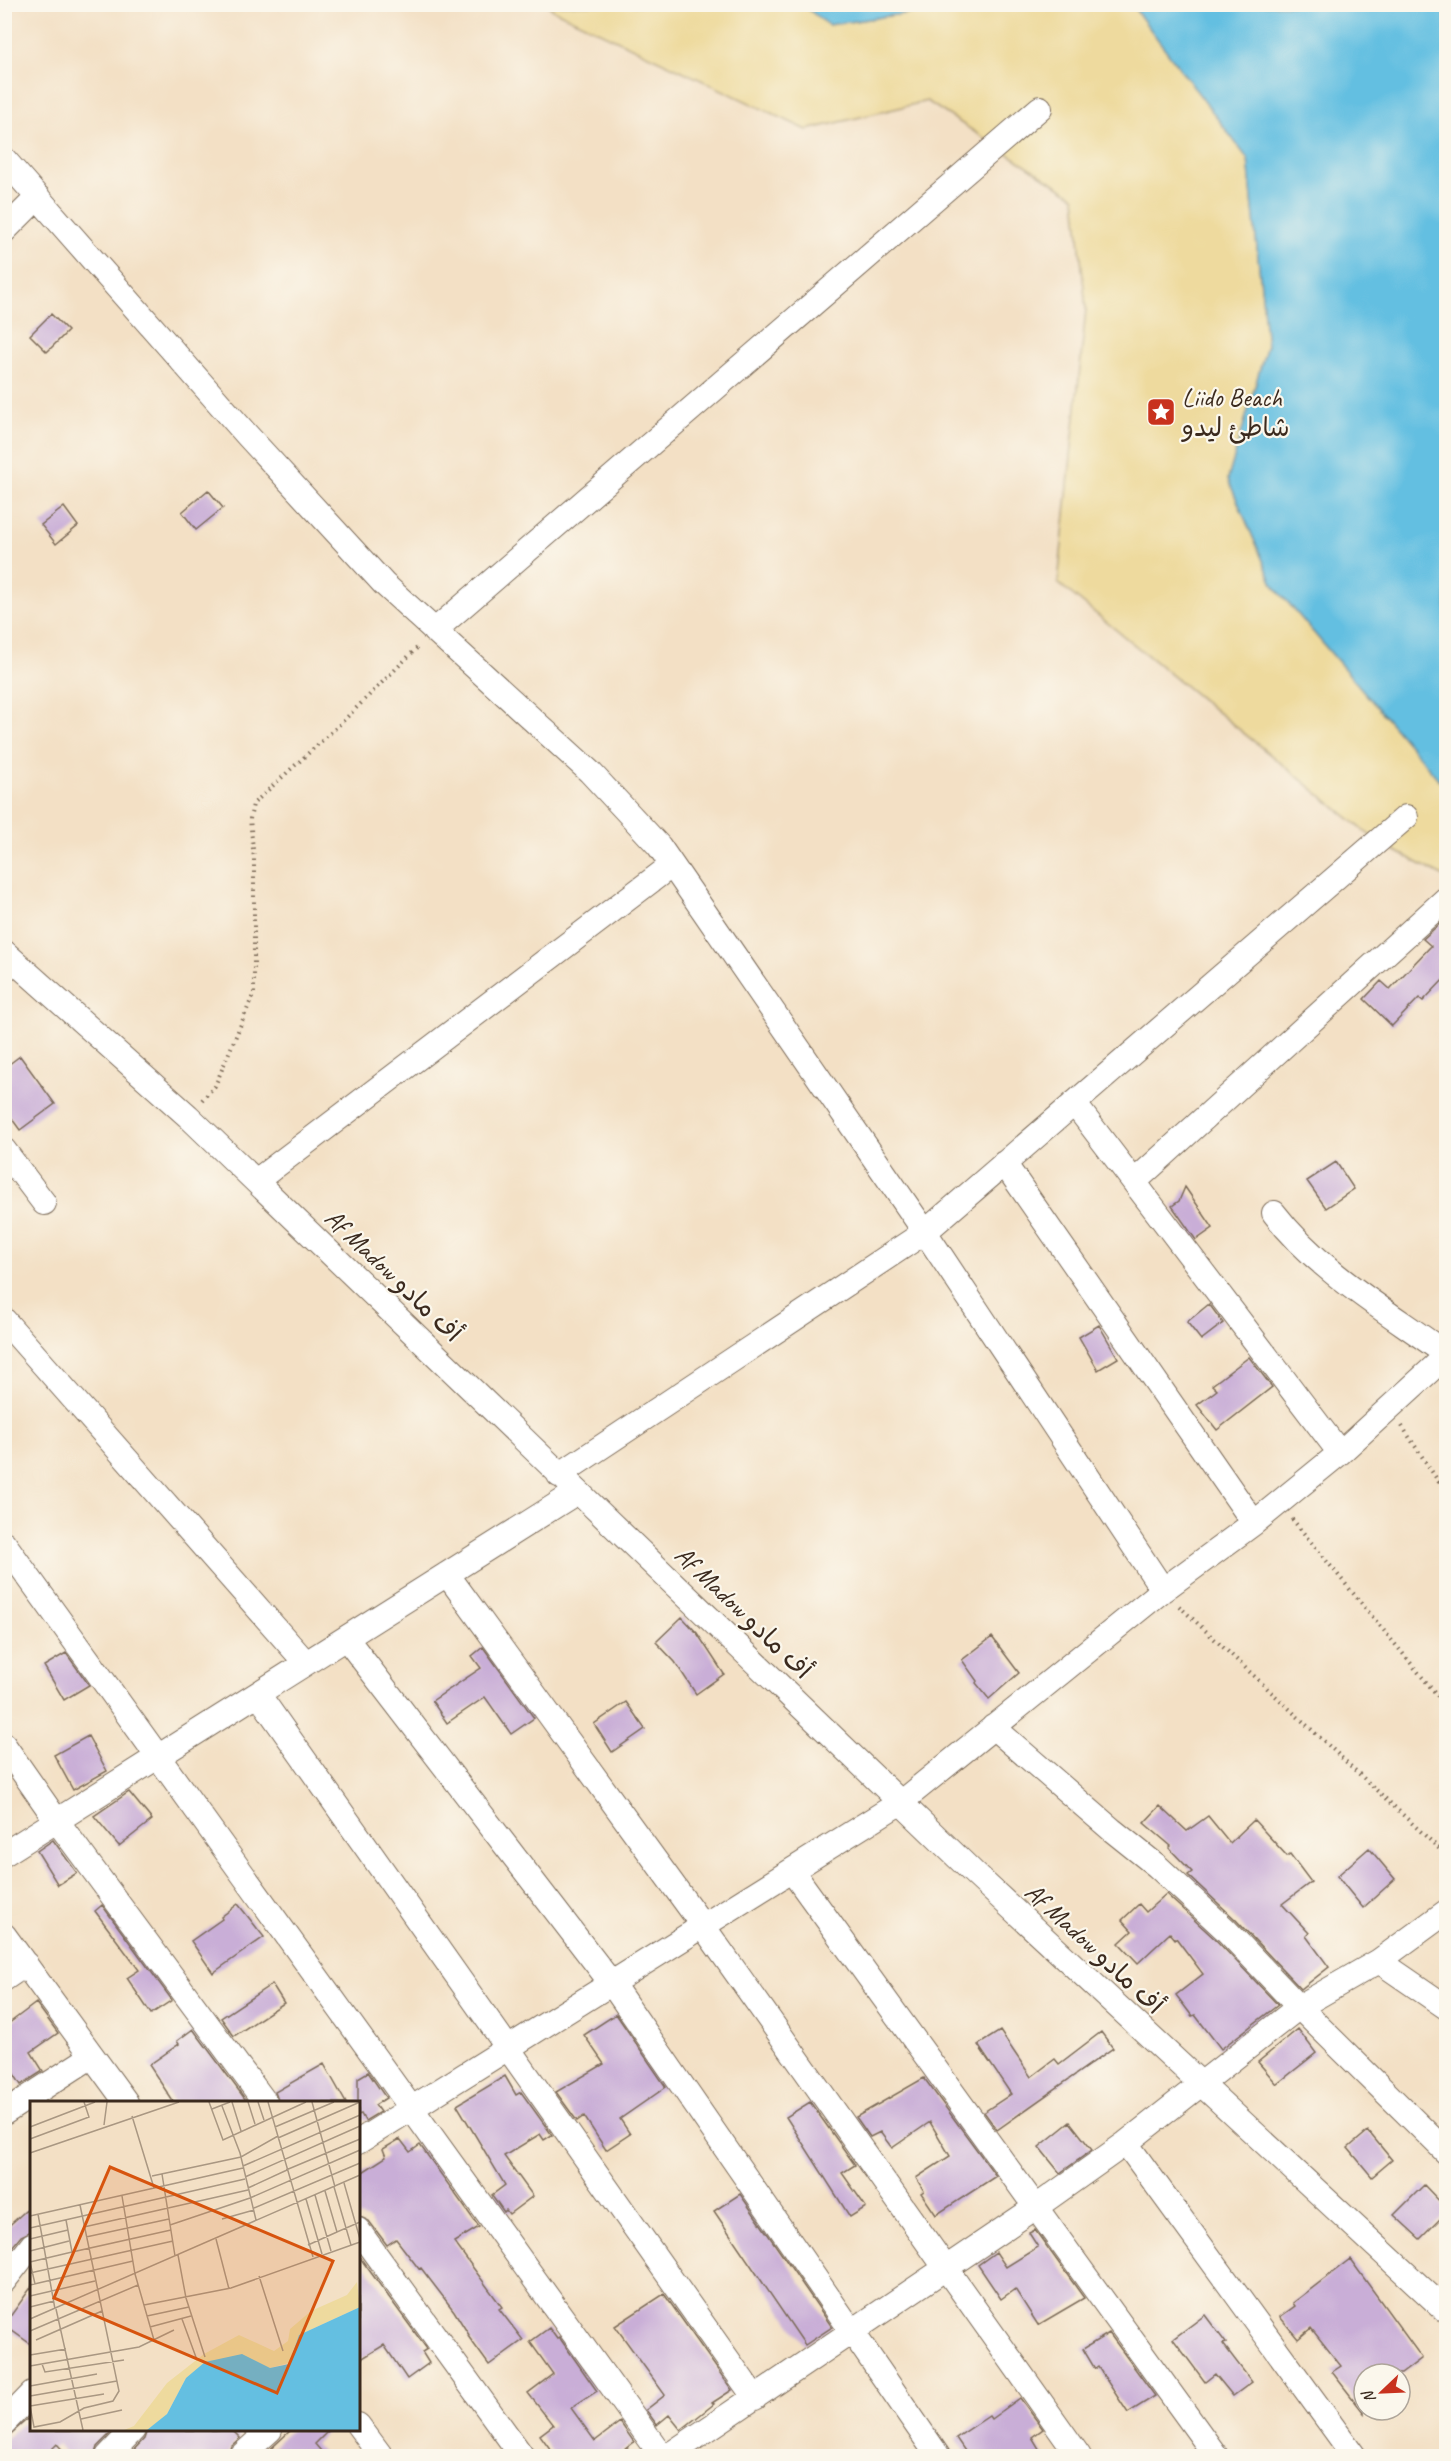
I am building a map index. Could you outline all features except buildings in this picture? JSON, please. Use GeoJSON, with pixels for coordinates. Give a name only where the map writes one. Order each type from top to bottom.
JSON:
{"type":"FeatureCollection","features":[{"type":"Feature","properties":{"kind":"street"},"geometry":{"type":"LineString","coordinates":[[434,631],[1040,108]]}},
{"type":"Feature","properties":{"kind":"street"},"geometry":{"type":"LineString","coordinates":[[4,159],[247,435],[384,584],[590,772],[659,846],[925,1232],[1163,1590]]}},
{"type":"Feature","properties":{"kind":"street"},"geometry":{"type":"LineString","coordinates":[[4,231],[38,197]]}},
{"type":"Feature","properties":{"kind":"street"},"geometry":{"type":"LineString","coordinates":[[559,1475],[925,1232],[1406,817]]}},
{"type":"Feature","properties":{"kind":"street"},"geometry":{"type":"LineString","coordinates":[[256,1181],[672,865]]}},
{"type":"Feature","properties":{"kind":"street"},"geometry":{"type":"LineString","coordinates":[[1134,1182],[1446,899]]}},
{"type":"Feature","properties":{"kind":"street","name":"Af Madow أف مادو"},"geometry":{"type":"LineString","coordinates":[[4,952],[188,1116],[901,1802],[1200,2085],[1446,2311]]}},
{"type":"Feature","properties":{"kind":"street"},"geometry":{"type":"LineString","coordinates":[[1074,1103],[1340,1453]]}},
{"type":"Feature","properties":{"kind":"street"},"geometry":{"type":"LineString","coordinates":[[4,1150],[44,1203]]}},
{"type":"Feature","properties":{"kind":"street"},"geometry":{"type":"LineString","coordinates":[[1004,1163],[1254,1523]]}},
{"type":"Feature","properties":{"kind":"street"},"geometry":{"type":"LineString","coordinates":[[360,2141],[901,1802],[1163,1590],[1254,1523],[1340,1453],[1446,1355],[1324,1266],[1291,1235],[1274,1213]]}},
{"type":"Feature","properties":{"kind":"street"},"geometry":{"type":"LineString","coordinates":[[4,1320],[306,1663]]}},
{"type":"Feature","properties":{"kind":"street"},"geometry":{"type":"LineString","coordinates":[[4,1854],[577,1492]]}},
{"type":"Feature","properties":{"kind":"street"},"geometry":{"type":"LineString","coordinates":[[4,1544],[662,2457]]}},
{"type":"Feature","properties":{"kind":"street"},"geometry":{"type":"LineString","coordinates":[[447,1574],[703,1926],[1079,2457]]}},
{"type":"Feature","properties":{"kind":"street"},"geometry":{"type":"LineString","coordinates":[[346,1638],[612,1984],[938,2457]]}},
{"type":"Feature","properties":{"kind":"street"},"geometry":{"type":"LineString","coordinates":[[258,1694],[755,2398]]}},
{"type":"Feature","properties":{"kind":"street"},"geometry":{"type":"LineString","coordinates":[[993,1727],[1157,1866],[1226,1930],[1299,2007],[1446,2152]]}},
{"type":"Feature","properties":{"kind":"street"},"geometry":{"type":"LineString","coordinates":[[4,1745],[57,1821],[264,2101]]}},
{"type":"Feature","properties":{"kind":"street"},"geometry":{"type":"LineString","coordinates":[[792,1871],[1216,2457]]}},
{"type":"Feature","properties":{"kind":"street"},"geometry":{"type":"LineString","coordinates":[[668,2457],[1036,2207],[1126,2143],[1299,2007],[1379,1960],[1446,1912]]}},
{"type":"Feature","properties":{"kind":"street"},"geometry":{"type":"LineString","coordinates":[[4,1935],[125,2101]]}},
{"type":"Feature","properties":{"kind":"street"},"geometry":{"type":"LineString","coordinates":[[1379,1960],[1446,2007]]}},
{"type":"Feature","properties":{"kind":"street"},"geometry":{"type":"LineString","coordinates":[[4,1979],[26,1964]]}},
{"type":"Feature","properties":{"kind":"street"},"geometry":{"type":"LineString","coordinates":[[4,2113],[92,2056]]}},
{"type":"Feature","properties":{"kind":"street"},"geometry":{"type":"LineString","coordinates":[[1126,2143],[1354,2457]]}},
{"type":"Feature","properties":{"kind":"street"},"geometry":{"type":"LineString","coordinates":[[360,2233],[522,2457]]}},
{"type":"Feature","properties":{"kind":"street"},"geometry":{"type":"LineString","coordinates":[[4,2281],[30,2248]]}},
{"type":"Feature","properties":{"kind":"street"},"geometry":{"type":"LineString","coordinates":[[4,2423],[30,2396]]}},
{"type":"Feature","properties":{"kind":"street"},"geometry":{"type":"LineString","coordinates":[[360,2428],[381,2457]]}},
{"type":"Feature","properties":{"kind":"street"},"geometry":{"type":"LineString","coordinates":[[108,2457],[132,2431]]}},
{"type":"Feature","properties":{"kind":"street"},"geometry":{"type":"LineString","coordinates":[[241,2457],[269,2431]]}},
{"type":"Feature","properties":{"kind":"path"},"geometry":{"type":"LineString","coordinates":[[188,1116],[215,1086],[254,993],[254,860],[250,819],[253,804],[338,726],[434,631]]}},
{"type":"Feature","properties":{"kind":"path"},"geometry":{"type":"LineString","coordinates":[[1390,1408],[1446,1493]]}},
{"type":"Feature","properties":{"kind":"path"},"geometry":{"type":"LineString","coordinates":[[1278,1502],[1446,1706]]}},
{"type":"Feature","properties":{"kind":"path"},"geometry":{"type":"LineString","coordinates":[[1163,1590],[1446,1855]]}},
{"type":"Feature","properties":{"kind":"sand","name":"Liido Beach شاطئ ليدو"},"geometry":{"type":"Polygon","coordinates":[[[548,5],[803,5],[828,25],[963,5],[1132,5],[1248,159],[1267,345],[1228,479],[1274,586],[1446,788],[1446,878],[1377,841],[1058,583],[1086,309],[1075,197],[927,101],[807,130],[553,10],[548,5]]]}},
{"type":"Feature","properties":{"kind":"water"},"geometry":{"type":"Polygon","coordinates":[[[803,5],[963,5],[828,25],[803,5]]]}},
{"type":"Feature","properties":{"kind":"water"},"geometry":{"type":"Polygon","coordinates":[[[1132,5],[1446,5],[1446,788],[1274,586],[1228,479],[1267,345],[1248,159],[1132,5]]]}},
{"type":"Feature","properties":{"kind":"place","name":"Liido Beach شاطئ ليدو"},"geometry":{"type":"Point","coordinates":[1161,412]}}]}
